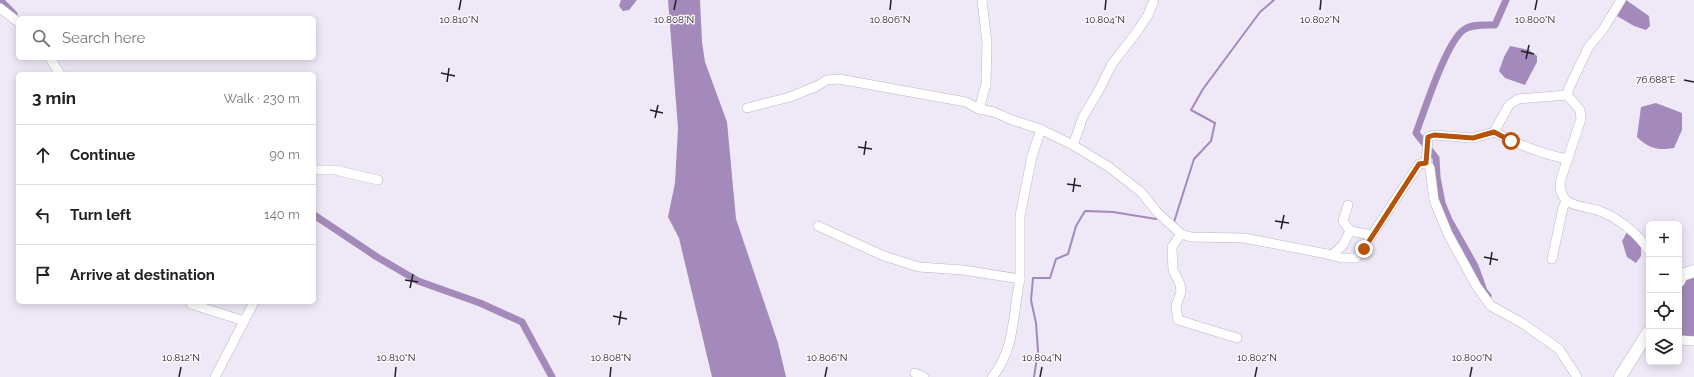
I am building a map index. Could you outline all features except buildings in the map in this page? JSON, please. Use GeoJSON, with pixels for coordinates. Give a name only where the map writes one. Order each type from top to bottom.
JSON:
{"type":"FeatureCollection","features":[{"type":"Feature","properties":{"kind":"main road"},"geometry":{"type":"LineString","coordinates":[[1682,275],[1694,271]]}},
{"type":"Feature","properties":{"kind":"main road"},"geometry":{"type":"LineString","coordinates":[[1620,377],[1646,337]]}},
{"type":"Feature","properties":{"kind":"street"},"geometry":{"type":"LineString","coordinates":[[979,109],[986,84],[987,43],[982,0]]}},
{"type":"Feature","properties":{"kind":"street"},"geometry":{"type":"LineString","coordinates":[[1073,145],[1082,117],[1098,92],[1112,64],[1148,15],[1154,0]]}},
{"type":"Feature","properties":{"kind":"street"},"geometry":{"type":"LineString","coordinates":[[1567,95],[1588,48],[1604,28],[1621,0]]}},
{"type":"Feature","properties":{"kind":"street"},"geometry":{"type":"LineString","coordinates":[[0,8],[16,20]]}},
{"type":"Feature","properties":{"kind":"street"},"geometry":{"type":"LineString","coordinates":[[51,60],[59,72]]}},
{"type":"Feature","properties":{"kind":"street"},"geometry":{"type":"LineString","coordinates":[[747,108],[790,97],[817,86],[827,80],[839,79],[966,102],[979,109],[994,112],[1012,120],[1041,129],[1073,145],[1109,167],[1141,192],[1156,212],[1181,234],[1191,237],[1244,238],[1341,258],[1356,258],[1364,249],[1419,164],[1426,163]]}},
{"type":"Feature","properties":{"kind":"street"},"geometry":{"type":"LineString","coordinates":[[1494,132],[1509,105],[1518,99],[1567,95]]}},
{"type":"Feature","properties":{"kind":"street"},"geometry":{"type":"LineString","coordinates":[[1567,95],[1580,110],[1581,118],[1560,182],[1560,192],[1566,201],[1597,210],[1613,217],[1634,232],[1646,247]]}},
{"type":"Feature","properties":{"kind":"street"},"geometry":{"type":"LineString","coordinates":[[992,377],[1004,359],[1010,338],[1020,278],[1020,216],[1032,156],[1041,129]]}},
{"type":"Feature","properties":{"kind":"street"},"geometry":{"type":"LineString","coordinates":[[1567,159],[1544,153],[1511,141],[1494,132],[1473,138],[1434,135],[1428,137],[1426,163],[1430,168],[1434,200],[1448,234],[1478,287],[1491,306],[1522,323],[1559,349],[1577,377]]}},
{"type":"Feature","properties":{"kind":"street"},"geometry":{"type":"LineString","coordinates":[[316,170],[335,170],[378,180]]}},
{"type":"Feature","properties":{"kind":"street"},"geometry":{"type":"LineString","coordinates":[[1552,259],[1563,208],[1566,201]]}},
{"type":"Feature","properties":{"kind":"street"},"geometry":{"type":"LineString","coordinates":[[1348,205],[1343,221],[1350,231],[1372,235]]}},
{"type":"Feature","properties":{"kind":"street"},"geometry":{"type":"LineString","coordinates":[[818,226],[884,256],[919,267],[963,270],[1020,278]]}},
{"type":"Feature","properties":{"kind":"street"},"geometry":{"type":"LineString","coordinates":[[1332,255],[1343,245],[1350,231]]}},
{"type":"Feature","properties":{"kind":"street"},"geometry":{"type":"LineString","coordinates":[[1181,234],[1172,247],[1173,270],[1180,284],[1181,292],[1176,306],[1178,320],[1237,338]]}},
{"type":"Feature","properties":{"kind":"street"},"geometry":{"type":"LineString","coordinates":[[191,304],[244,321]]}},
{"type":"Feature","properties":{"kind":"street"},"geometry":{"type":"LineString","coordinates":[[215,377],[253,304]]}},
{"type":"Feature","properties":{"kind":"street"},"geometry":{"type":"LineString","coordinates":[[1682,340],[1694,341]]}},
{"type":"Feature","properties":{"kind":"shaded area"},"geometry":{"type":"Polygon","coordinates":[[[621,0],[637,0],[629,10],[623,11],[619,6],[621,0]]]}},
{"type":"Feature","properties":{"kind":"shaded area"},"geometry":{"type":"Polygon","coordinates":[[[668,0],[700,0],[702,42],[705,62],[727,122],[736,219],[778,343],[786,377],[712,377],[679,238],[668,217],[675,183],[678,128],[668,0]]]}},
{"type":"Feature","properties":{"kind":"shaded area"},"geometry":{"type":"Polygon","coordinates":[[[1626,0],[1649,16],[1650,26],[1646,30],[1634,26],[1617,16],[1626,0]]]}},
{"type":"Feature","properties":{"kind":"shaded area"},"geometry":{"type":"Polygon","coordinates":[[[1510,46],[1529,50],[1537,56],[1537,62],[1525,85],[1505,78],[1499,71],[1510,46]]]}},
{"type":"Feature","properties":{"kind":"shaded area"},"geometry":{"type":"Polygon","coordinates":[[[1656,103],[1682,113],[1682,130],[1674,148],[1654,148],[1645,144],[1637,137],[1641,107],[1656,103]]]}},
{"type":"Feature","properties":{"kind":"shaded area"},"geometry":{"type":"Polygon","coordinates":[[[1627,232],[1641,244],[1641,256],[1636,263],[1627,257],[1622,241],[1627,232]]]}},
{"type":"Feature","properties":{"kind":"shaded area"},"geometry":{"type":"Polygon","coordinates":[[[1694,276],[1694,339],[1682,338],[1683,278],[1694,276]]]}},
{"type":"Feature","properties":{"kind":"waterway"},"geometry":{"type":"LineString","coordinates":[[0,0],[14,14]]}},
{"type":"Feature","properties":{"kind":"waterway"},"geometry":{"type":"LineString","coordinates":[[1174,222],[1194,159],[1211,141],[1215,123],[1191,110],[1203,89],[1260,12],[1274,0]]}},
{"type":"Feature","properties":{"kind":"waterway"},"geometry":{"type":"LineString","coordinates":[[1488,296],[1484,291],[1475,266],[1449,220],[1442,203],[1437,177],[1436,158],[1416,133],[1437,77],[1458,35],[1465,29],[1472,26],[1495,25],[1506,0]]}},
{"type":"Feature","properties":{"kind":"waterway"},"geometry":{"type":"LineString","coordinates":[[1034,377],[1038,351],[1036,323],[1031,300],[1033,278],[1050,278],[1056,259],[1068,254],[1076,226],[1085,211],[1113,212],[1156,219]]}},
{"type":"Feature","properties":{"kind":"waterway"},"geometry":{"type":"LineString","coordinates":[[316,216],[377,257],[418,281],[480,303],[522,322],[552,377]]}},
{"type":"Feature","properties":{"kind":"route"},"geometry":{"type":"LineString","coordinates":[[1364,249],[1410,176],[1419,164],[1426,163],[1428,137],[1434,135],[1473,138],[1494,132],[1511,141]]}}]}
